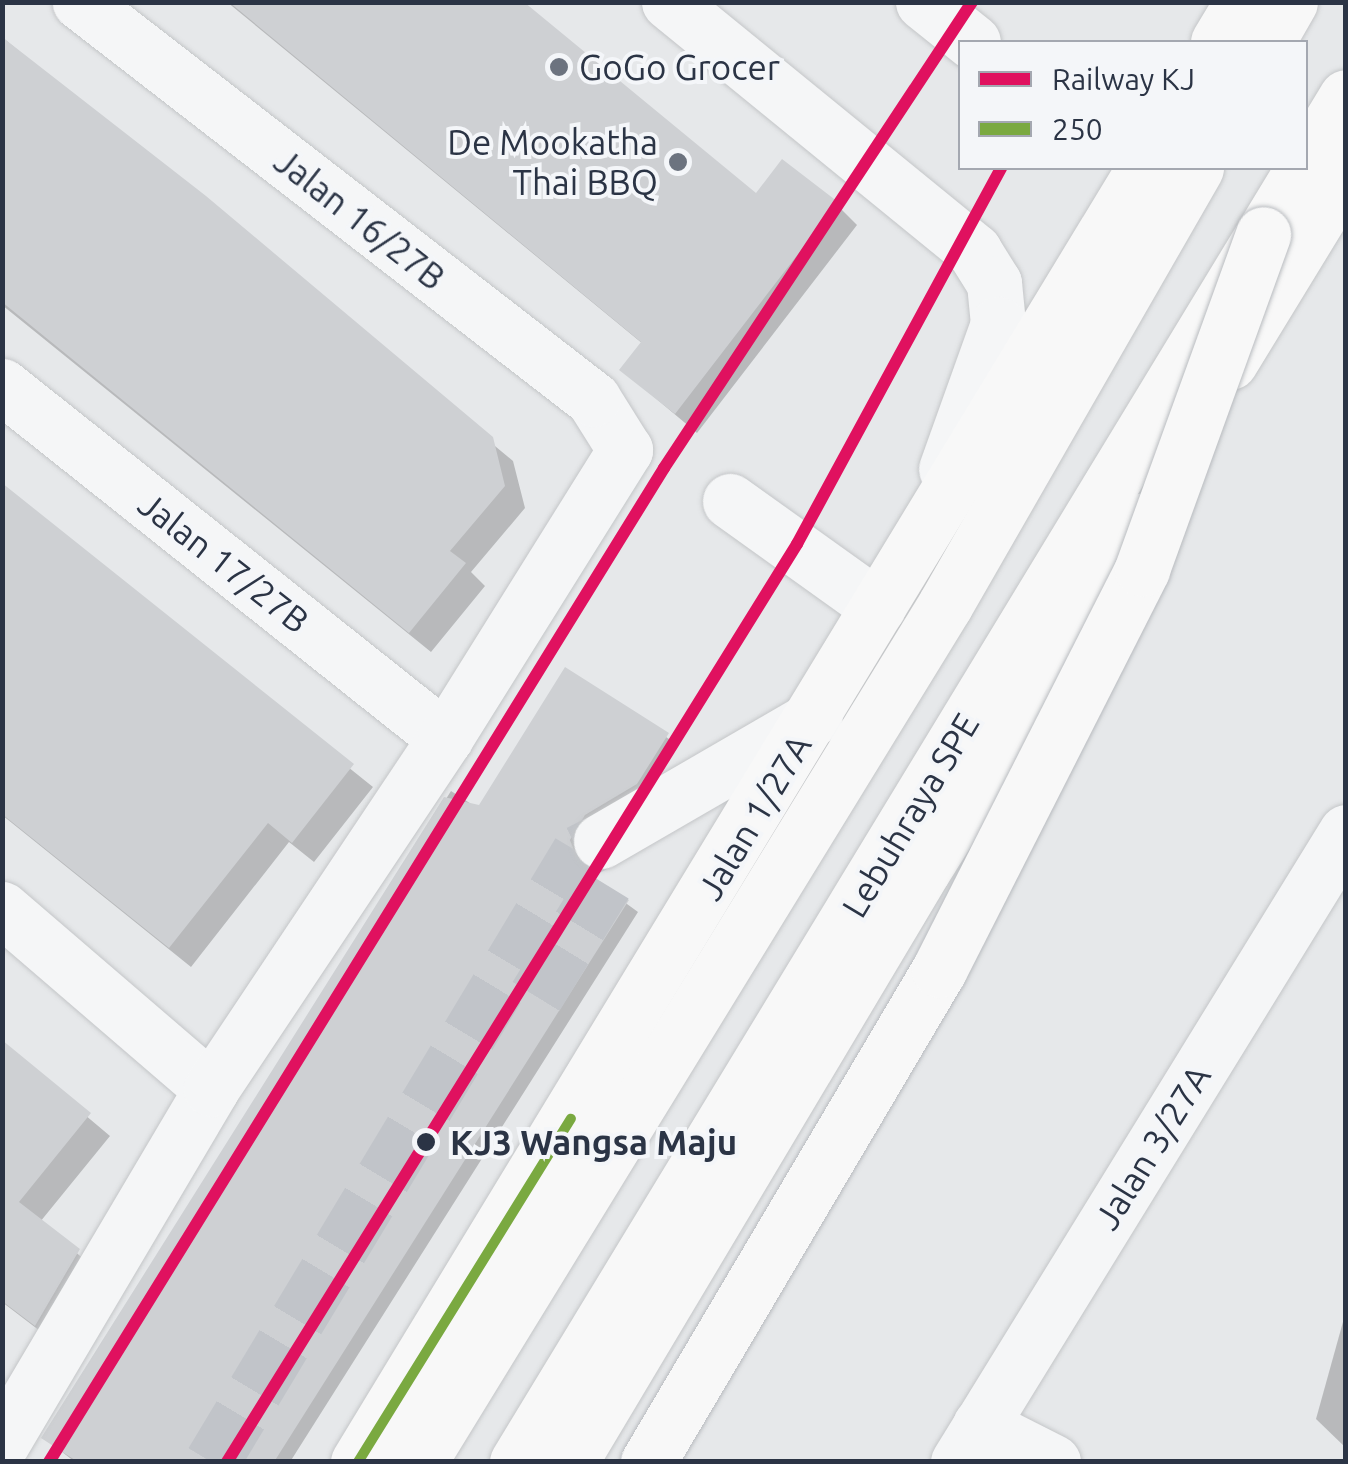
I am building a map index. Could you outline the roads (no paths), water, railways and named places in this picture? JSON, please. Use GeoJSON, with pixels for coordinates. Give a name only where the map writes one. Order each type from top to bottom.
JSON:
{"type":"FeatureCollection","features":[{"type":"Feature","properties":{"kind":"main road"},"geometry":{"type":"LineString","coordinates":[[1219,40],[1242,2]]}},
{"type":"Feature","properties":{"kind":"main road"},"geometry":{"type":"LineString","coordinates":[[1268,40],[1290,2]]}},
{"type":"Feature","properties":{"kind":"main road","name":"Lebuhraya SPE"},"geometry":{"type":"LineString","coordinates":[[1308,159],[1346,97]]}},
{"type":"Feature","properties":{"kind":"main road","name":"Jalan 1/27A"},"geometry":{"type":"LineString","coordinates":[[358,1462],[815,717],[878,606],[1143,170]]}},
{"type":"Feature","properties":{"kind":"main road"},"geometry":{"type":"LineString","coordinates":[[419,1462],[945,605],[1195,170]]}},
{"type":"Feature","properties":{"kind":"main road","name":"Lebuhraya SPE"},"geometry":{"type":"LineString","coordinates":[[516,1462],[1301,170]]}},
{"type":"Feature","properties":{"kind":"main road"},"geometry":{"type":"LineString","coordinates":[[570,1462],[923,870],[1139,528],[1178,448],[1346,172]]}},
{"type":"Feature","properties":{"kind":"main road"},"geometry":{"type":"LineString","coordinates":[[648,1462],[939,970],[1134,586],[1263,234]]}},
{"type":"Feature","properties":{"kind":"main road"},"geometry":{"type":"LineString","coordinates":[[657,1314],[649,1371],[655,1422],[674,1462]]}},
{"type":"Feature","properties":{"kind":"street","name":"Jalan 16/27B"},"geometry":{"type":"LineString","coordinates":[[80,2],[593,399],[625,450],[445,738]]}},
{"type":"Feature","properties":{"kind":"street"},"geometry":{"type":"LineString","coordinates":[[923,2],[970,40]]}},
{"type":"Feature","properties":{"kind":"street"},"geometry":{"type":"LineString","coordinates":[[698,11],[974,250],[994,283],[998,324],[918,545]]}},
{"type":"Feature","properties":{"kind":"street","name":"Jalan 17/27B"},"geometry":{"type":"LineString","coordinates":[[2,386],[445,738]]}},
{"type":"Feature","properties":{"kind":"street"},"geometry":{"type":"LineString","coordinates":[[730,501],[878,606]]}},
{"type":"Feature","properties":{"kind":"street"},"geometry":{"type":"LineString","coordinates":[[603,863],[650,812],[815,717]]}},
{"type":"Feature","properties":{"kind":"street"},"geometry":{"type":"LineString","coordinates":[[9,1416],[211,1089],[445,738]]}},
{"type":"Feature","properties":{"kind":"street","name":"Jalan 3/27A"},"geometry":{"type":"LineString","coordinates":[[969,1443],[1346,832]]}},
{"type":"Feature","properties":{"kind":"street"},"geometry":{"type":"LineString","coordinates":[[2,909],[211,1089]]}},
{"type":"Feature","properties":{"kind":"street"},"geometry":{"type":"LineString","coordinates":[[969,1443],[1053,1462]]}},
{"type":"Feature","properties":{"kind":"tunnel"},"geometry":{"type":"LineString","coordinates":[[212,1462],[579,852],[601,841]]}},
{"type":"Feature","properties":{"kind":"tunnel"},"geometry":{"type":"LineString","coordinates":[[536,996],[605,884]]}},
{"type":"Feature","properties":{"kind":"rail line","name":"KJ"},"geometry":{"type":"LineString","coordinates":[[49,1462],[664,468],[972,2]]}},
{"type":"Feature","properties":{"kind":"rail line","name":"KJ"},"geometry":{"type":"LineString","coordinates":[[227,1462],[797,544],[1000,170]]}},
{"type":"Feature","properties":{"kind":"place","name":"GoGo Grocer"},"geometry":{"type":"Point","coordinates":[559,67]}},
{"type":"Feature","properties":{"kind":"place","name":"De Mookatha Thai BBQ"},"geometry":{"type":"Point","coordinates":[678,162]}},
{"type":"Feature","properties":{"kind":"place","name":"KJ3 Wangsa Maju"},"geometry":{"type":"Point","coordinates":[426,1142]}}]}
